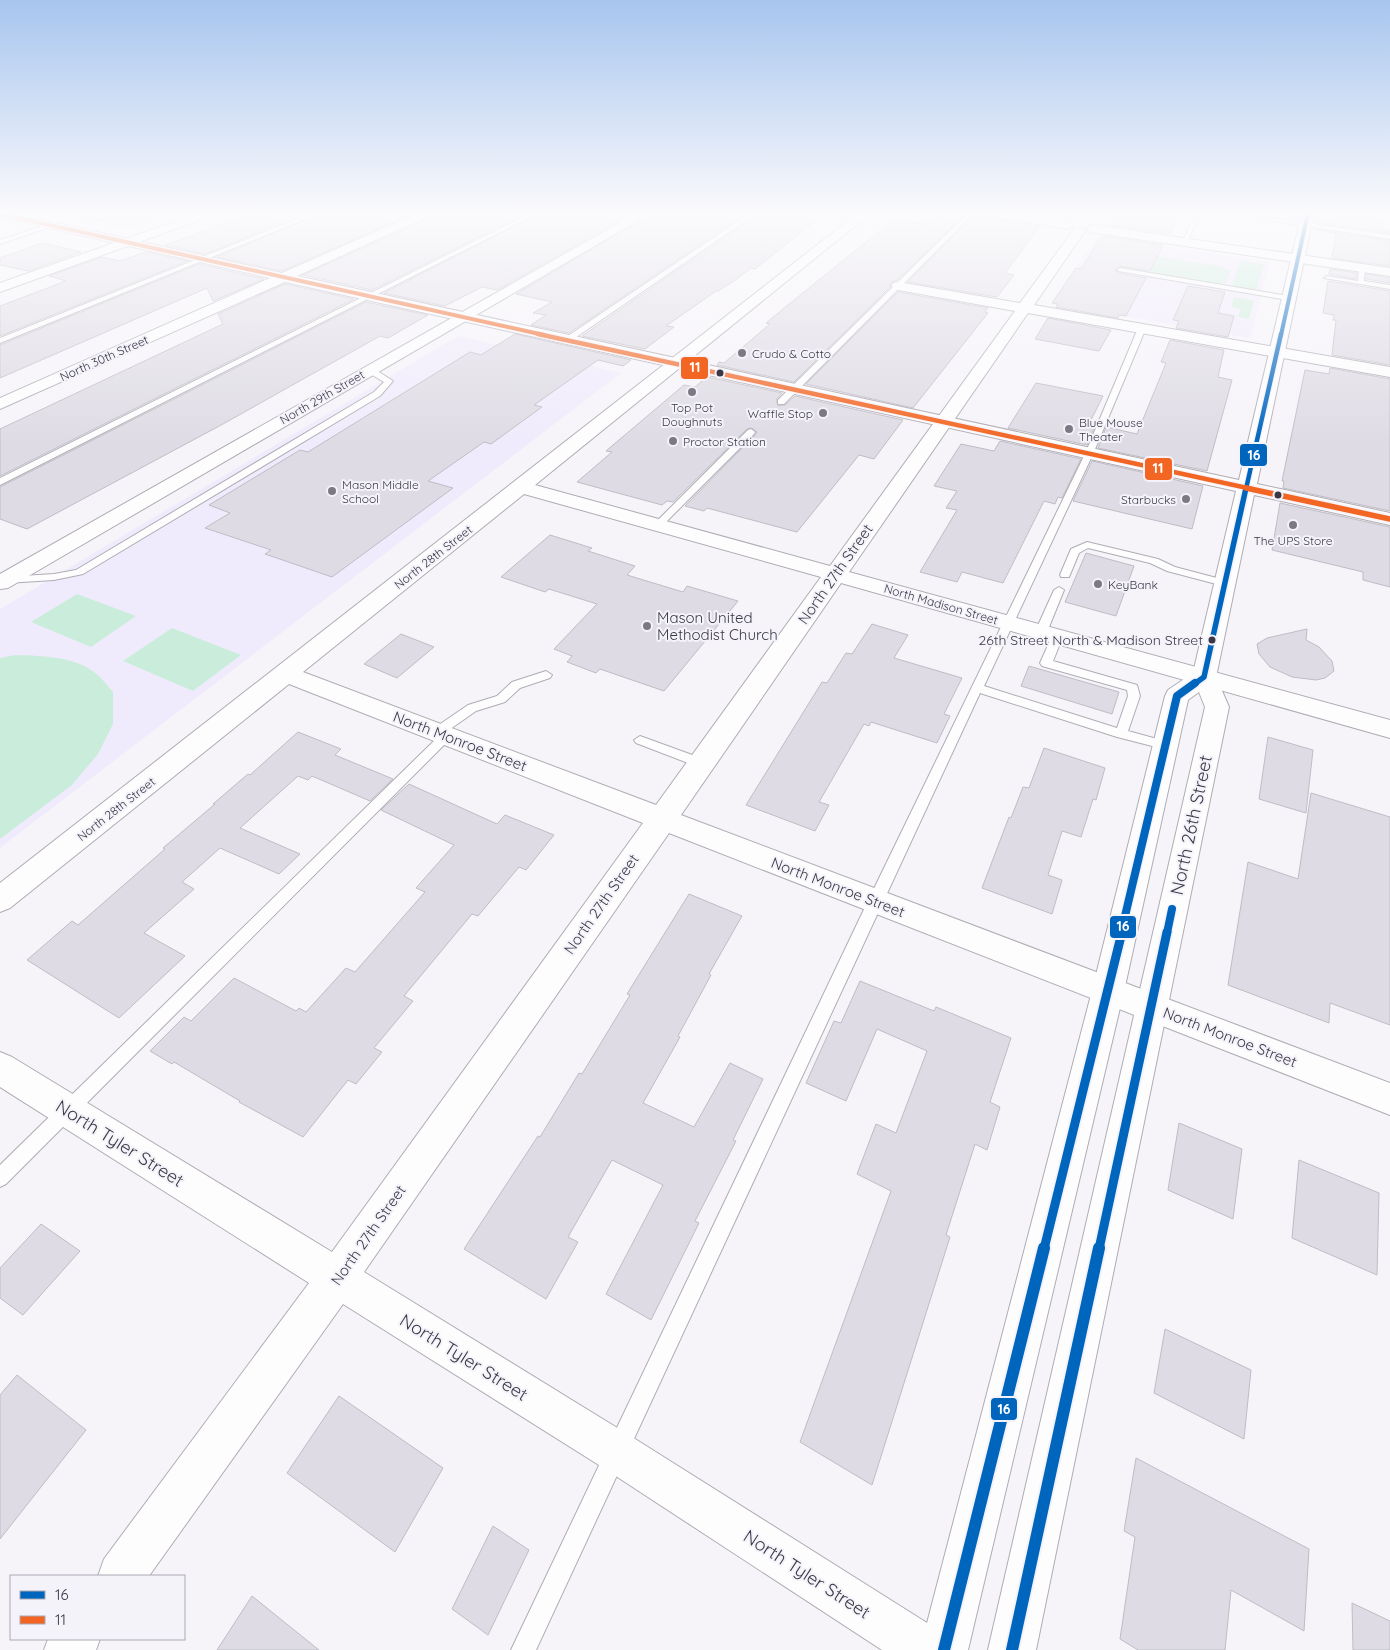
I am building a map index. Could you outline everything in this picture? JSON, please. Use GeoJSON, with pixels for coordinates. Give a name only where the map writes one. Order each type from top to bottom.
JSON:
{"type":"FeatureCollection","features":[{"type":"Feature","properties":{"kind":"street","name":"North 30th Street"},"geometry":{"type":"LineString","coordinates":[[0,404],[255,290]]}},
{"type":"Feature","properties":{"kind":"street"},"geometry":{"type":"LineString","coordinates":[[341,290],[1390,519]]}},
{"type":"Feature","properties":{"kind":"street","name":"North 29th Street"},"geometry":{"type":"LineString","coordinates":[[3,581],[510,290]]}},
{"type":"Feature","properties":{"kind":"street","name":"North 28th Street"},"geometry":{"type":"LineString","coordinates":[[0,900],[768,290]]}},
{"type":"Feature","properties":{"kind":"street"},"geometry":{"type":"LineString","coordinates":[[922,290],[1390,372]]}},
{"type":"Feature","properties":{"kind":"street","name":"North 27th Street"},"geometry":{"type":"LineString","coordinates":[[123,1575],[338,1278],[1035,290]]}},
{"type":"Feature","properties":{"kind":"street"},"geometry":{"type":"LineString","coordinates":[[944,1650],[1108,991],[1177,696],[1204,677],[1290,290]]}},
{"type":"Feature","properties":{"kind":"street","name":"North Madison Street"},"geometry":{"type":"LineString","coordinates":[[521,487],[1390,729]]}},
{"type":"Feature","properties":{"kind":"street"},"geometry":{"type":"LineString","coordinates":[[0,558],[27,567]]}},
{"type":"Feature","properties":{"kind":"street","name":"North Monroe Street"},"geometry":{"type":"LineString","coordinates":[[286,674],[1390,1099]]}},
{"type":"Feature","properties":{"kind":"street","name":"North 26th Street"},"geometry":{"type":"LineString","coordinates":[[1012,1650],[1216,707],[1204,677]]}},
{"type":"Feature","properties":{"kind":"street","name":"North Tyler Street"},"geometry":{"type":"LineString","coordinates":[[0,1068],[617,1452],[926,1650]]}},
{"type":"Feature","properties":{"kind":"lane"},"geometry":{"type":"LineString","coordinates":[[0,341],[126,290]]}},
{"type":"Feature","properties":{"kind":"lane"},"geometry":{"type":"LineString","coordinates":[[0,482],[380,290]]}},
{"type":"Feature","properties":{"kind":"lane"},"geometry":{"type":"LineString","coordinates":[[566,340],[640,290]]}},
{"type":"Feature","properties":{"kind":"lane"},"geometry":{"type":"LineString","coordinates":[[781,402],[894,290]]}},
{"type":"Feature","properties":{"kind":"lane"},"geometry":{"type":"LineString","coordinates":[[1240,290],[1288,298]]}},
{"type":"Feature","properties":{"kind":"lane"},"geometry":{"type":"LineString","coordinates":[[524,1650],[875,901],[1089,454],[1142,328]]}},
{"type":"Feature","properties":{"kind":"lane"},"geometry":{"type":"LineString","coordinates":[[3,581],[54,577],[79,572],[121,548],[377,394],[389,381],[370,370]]}},
{"type":"Feature","properties":{"kind":"lane"},"geometry":{"type":"LineString","coordinates":[[658,525],[751,432]]}},
{"type":"Feature","properties":{"kind":"lane"},"geometry":{"type":"LineString","coordinates":[[1065,575],[1075,551],[1087,545],[1154,561],[1171,569],[1224,583]]}},
{"type":"Feature","properties":{"kind":"lane"},"geometry":{"type":"LineString","coordinates":[[1059,590],[1049,634],[1046,663],[1133,688],[1134,696],[1121,734]]}},
{"type":"Feature","properties":{"kind":"lane"},"geometry":{"type":"LineString","coordinates":[[0,1178],[458,716],[472,708],[501,699],[516,685],[546,675]]}},
{"type":"Feature","properties":{"kind":"lane"},"geometry":{"type":"LineString","coordinates":[[977,688],[1121,734],[1164,745]]}},
{"type":"Feature","properties":{"kind":"lane"},"geometry":{"type":"LineString","coordinates":[[640,740],[701,763]]}},
{"type":"Feature","properties":{"kind":"shaded area"},"geometry":{"type":"Polygon","coordinates":[[[1062,290],[1263,290],[1250,338],[1053,304],[1062,290]]]}},
{"type":"Feature","properties":{"kind":"shaded area","name":"Mason Middle School"},"geometry":{"type":"Polygon","coordinates":[[[458,336],[621,373],[0,848],[0,609],[458,336]]]}},
{"type":"Feature","properties":{"kind":"green space"},"geometry":{"type":"Polygon","coordinates":[[[1234,297],[1254,301],[1249,319],[1238,317],[1241,309],[1231,307],[1234,297]]]}},
{"type":"Feature","properties":{"kind":"green space"},"geometry":{"type":"Polygon","coordinates":[[[77,594],[136,616],[91,647],[31,622],[77,594]]]}},
{"type":"Feature","properties":{"kind":"green space"},"geometry":{"type":"Polygon","coordinates":[[[172,628],[241,655],[193,691],[123,661],[172,628]]]}},
{"type":"Feature","properties":{"kind":"green space"},"geometry":{"type":"Polygon","coordinates":[[[15,655],[67,660],[94,672],[113,692],[113,724],[98,754],[72,785],[0,839],[0,658],[15,655]]]}},
{"type":"Feature","properties":{"kind":"building"},"geometry":{"type":"Polygon","coordinates":[[[42,290],[115,290],[0,336],[0,306],[42,290]]]}},
{"type":"Feature","properties":{"kind":"building"},"geometry":{"type":"Polygon","coordinates":[[[135,290],[202,290],[0,378],[0,345],[135,290]]]}},
{"type":"Feature","properties":{"kind":"building"},"geometry":{"type":"Polygon","coordinates":[[[208,290],[238,290],[213,301],[208,290]]]}},
{"type":"Feature","properties":{"kind":"building"},"geometry":{"type":"Polygon","coordinates":[[[272,290],[313,290],[354,299],[0,476],[0,429],[223,324],[218,314],[272,290]]]}},
{"type":"Feature","properties":{"kind":"building"},"geometry":{"type":"Polygon","coordinates":[[[390,290],[476,290],[445,306],[384,293],[390,290]]]}},
{"type":"Feature","properties":{"kind":"building"},"geometry":{"type":"Polygon","coordinates":[[[523,290],[633,290],[569,333],[531,325],[546,315],[533,313],[552,302],[516,294],[523,290]]]}},
{"type":"Feature","properties":{"kind":"building"},"geometry":{"type":"Polygon","coordinates":[[[649,290],[720,290],[666,326],[674,327],[645,349],[582,336],[649,290]]]}},
{"type":"Feature","properties":{"kind":"building"},"geometry":{"type":"Polygon","coordinates":[[[807,290],[887,290],[794,382],[717,365],[719,362],[724,363],[770,324],[766,323],[807,290]]]}},
{"type":"Feature","properties":{"kind":"building"},"geometry":{"type":"Polygon","coordinates":[[[955,290],[1002,290],[997,297],[955,290]]]}},
{"type":"Feature","properties":{"kind":"building"},"geometry":{"type":"Polygon","coordinates":[[[1061,290],[1140,290],[1126,316],[1119,315],[1118,318],[1056,307],[1058,304],[1052,303],[1061,290]]]}},
{"type":"Feature","properties":{"kind":"building"},"geometry":{"type":"Polygon","coordinates":[[[1186,290],[1225,292],[1218,313],[1234,316],[1228,337],[1176,328],[1179,321],[1173,320],[1186,290]]]}},
{"type":"Feature","properties":{"kind":"building"},"geometry":{"type":"Polygon","coordinates":[[[1327,290],[1390,291],[1390,365],[1332,355],[1336,320],[1333,320],[1334,315],[1323,313],[1327,290]]]}},
{"type":"Feature","properties":{"kind":"building"},"geometry":{"type":"Polygon","coordinates":[[[898,292],[988,308],[985,312],[988,313],[913,408],[806,384],[898,292]]]}},
{"type":"Feature","properties":{"kind":"building"},"geometry":{"type":"Polygon","coordinates":[[[366,302],[428,315],[388,338],[380,336],[223,424],[27,529],[0,519],[0,487],[366,302]]]}},
{"type":"Feature","properties":{"kind":"building"},"geometry":{"type":"Polygon","coordinates":[[[1048,318],[1111,330],[1099,351],[1035,339],[1048,318]]]}},
{"type":"Feature","properties":{"kind":"building"},"geometry":{"type":"Polygon","coordinates":[[[515,334],[631,360],[623,366],[598,360],[534,405],[542,407],[491,444],[484,442],[428,481],[453,488],[332,577],[265,554],[271,550],[205,528],[230,513],[209,505],[300,450],[308,452],[470,352],[481,355],[515,334]]]}},
{"type":"Feature","properties":{"kind":"building"},"geometry":{"type":"Polygon","coordinates":[[[1170,340],[1224,350],[1218,377],[1232,380],[1207,471],[1098,448],[1106,427],[1137,434],[1166,363],[1161,362],[1170,340]]]}},
{"type":"Feature","properties":{"kind":"building"},"geometry":{"type":"Polygon","coordinates":[[[1330,368],[1390,379],[1390,511],[1283,488],[1284,481],[1282,481],[1305,370],[1329,374],[1330,368]]]}},
{"type":"Feature","properties":{"kind":"building"},"geometry":{"type":"Polygon","coordinates":[[[707,377],[782,393],[776,400],[778,406],[785,405],[795,396],[903,420],[874,459],[859,455],[797,532],[707,508],[704,511],[685,506],[755,435],[757,432],[752,428],[747,429],[673,502],[667,501],[662,505],[577,482],[612,452],[606,451],[684,385],[695,387],[707,377]]]}},
{"type":"Feature","properties":{"kind":"building"},"geometry":{"type":"Polygon","coordinates":[[[1036,383],[1103,396],[1089,424],[1095,425],[1087,445],[1008,428],[1036,383]]]}},
{"type":"Feature","properties":{"kind":"building"},"geometry":{"type":"Polygon","coordinates":[[[1000,441],[1081,459],[1062,498],[1058,497],[1055,504],[1044,501],[1003,583],[962,572],[957,582],[920,572],[957,510],[946,508],[957,491],[934,486],[961,444],[994,451],[1000,441]]]}},
{"type":"Feature","properties":{"kind":"building"},"geometry":{"type":"Polygon","coordinates":[[[1092,461],[1203,486],[1192,529],[1073,501],[1092,461]]]}},
{"type":"Feature","properties":{"kind":"building"},"geometry":{"type":"Polygon","coordinates":[[[1280,503],[1390,527],[1390,587],[1363,580],[1363,572],[1272,550],[1280,503]]]}},
{"type":"Feature","properties":{"kind":"building","name":"Mason United Methodist Church"},"geometry":{"type":"Polygon","coordinates":[[[550,535],[592,548],[588,551],[635,566],[627,575],[683,592],[687,586],[738,601],[664,691],[600,669],[596,673],[567,662],[572,656],[554,649],[597,604],[549,589],[545,592],[501,577],[550,535]]]}},
{"type":"Feature","properties":{"kind":"building"},"geometry":{"type":"Polygon","coordinates":[[[1086,553],[1134,566],[1116,616],[1065,602],[1086,553]]]}},
{"type":"Feature","properties":{"kind":"building"},"geometry":{"type":"Polygon","coordinates":[[[872,624],[908,635],[894,658],[962,678],[944,714],[950,716],[937,743],[871,722],[869,726],[864,724],[819,802],[829,805],[815,831],[746,805],[822,682],[827,683],[846,653],[852,654],[872,624]]]}},
{"type":"Feature","properties":{"kind":"building"},"geometry":{"type":"Polygon","coordinates":[[[1307,629],[1306,640],[1319,647],[1332,661],[1334,671],[1325,678],[1316,680],[1292,677],[1270,667],[1259,654],[1257,644],[1267,638],[1307,629]]]}},
{"type":"Feature","properties":{"kind":"building"},"geometry":{"type":"Polygon","coordinates":[[[401,634],[434,647],[397,678],[364,664],[401,634]]]}},
{"type":"Feature","properties":{"kind":"building"},"geometry":{"type":"Polygon","coordinates":[[[1029,666],[1119,692],[1112,714],[1021,686],[1029,666]]]}},
{"type":"Feature","properties":{"kind":"building"},"geometry":{"type":"Polygon","coordinates":[[[298,732],[341,749],[335,755],[393,779],[370,801],[312,776],[308,780],[298,776],[240,828],[300,854],[279,874],[220,848],[182,882],[194,889],[144,933],[185,956],[119,1018],[27,960],[72,921],[78,925],[215,804],[213,804],[248,774],[250,775],[298,732]]]}},
{"type":"Feature","properties":{"kind":"building"},"geometry":{"type":"Polygon","coordinates":[[[1268,737],[1313,750],[1306,813],[1259,799],[1268,737]]]}},
{"type":"Feature","properties":{"kind":"building"},"geometry":{"type":"Polygon","coordinates":[[[1044,748],[1105,768],[1096,800],[1093,799],[1081,837],[1062,831],[1048,875],[1062,880],[1052,914],[982,888],[1009,817],[1011,818],[1023,787],[1029,788],[1044,748]]]}},
{"type":"Feature","properties":{"kind":"building"},"geometry":{"type":"Polygon","coordinates":[[[409,784],[497,824],[505,815],[554,835],[526,870],[519,867],[478,916],[472,914],[404,996],[413,1001],[374,1048],[382,1052],[356,1084],[348,1080],[303,1137],[239,1102],[174,1062],[172,1064],[150,1051],[184,1017],[191,1021],[234,978],[296,1011],[299,1008],[306,1012],[346,968],[355,972],[425,892],[416,888],[454,845],[381,810],[409,784]]]}},
{"type":"Feature","properties":{"kind":"building"},"geometry":{"type":"Polygon","coordinates":[[[1311,793],[1390,817],[1390,1025],[1330,1003],[1329,1023],[1228,985],[1248,862],[1298,879],[1311,793]]]}},
{"type":"Feature","properties":{"kind":"building"},"geometry":{"type":"Polygon","coordinates":[[[689,894],[742,916],[709,974],[711,975],[678,1036],[680,1037],[643,1103],[694,1127],[730,1063],[763,1079],[733,1140],[736,1141],[695,1221],[699,1223],[651,1320],[606,1294],[663,1185],[612,1160],[568,1237],[578,1242],[546,1299],[464,1249],[538,1136],[540,1137],[579,1073],[582,1074],[630,995],[627,994],[689,894]]]}},
{"type":"Feature","properties":{"kind":"building"},"geometry":{"type":"Polygon","coordinates":[[[860,981],[934,1011],[936,1007],[1011,1038],[990,1102],[1000,1107],[987,1150],[975,1144],[946,1235],[950,1237],[872,1485],[800,1442],[891,1191],[857,1174],[876,1124],[896,1133],[927,1051],[877,1029],[846,1101],[806,1083],[834,1021],[841,1023],[860,981]]]}},
{"type":"Feature","properties":{"kind":"building"},"geometry":{"type":"Polygon","coordinates":[[[1179,1123],[1242,1149],[1233,1219],[1168,1190],[1179,1123]]]}},
{"type":"Feature","properties":{"kind":"building"},"geometry":{"type":"Polygon","coordinates":[[[1299,1160],[1379,1193],[1377,1275],[1292,1238],[1299,1160]]]}},
{"type":"Feature","properties":{"kind":"building"},"geometry":{"type":"Polygon","coordinates":[[[41,1224],[80,1251],[23,1315],[0,1298],[0,1268],[41,1224]]]}},
{"type":"Feature","properties":{"kind":"building"},"geometry":{"type":"Polygon","coordinates":[[[1165,1329],[1251,1370],[1244,1439],[1154,1393],[1165,1329]]]}},
{"type":"Feature","properties":{"kind":"building"},"geometry":{"type":"Polygon","coordinates":[[[17,1375],[86,1430],[0,1539],[0,1395],[17,1375]]]}},
{"type":"Feature","properties":{"kind":"building"},"geometry":{"type":"Polygon","coordinates":[[[339,1396],[443,1468],[395,1552],[287,1473],[339,1396]]]}},
{"type":"Feature","properties":{"kind":"building"},"geometry":{"type":"Polygon","coordinates":[[[1136,1458],[1309,1549],[1304,1631],[1231,1590],[1225,1650],[1138,1650],[1120,1639],[1135,1537],[1124,1531],[1136,1458]]]}},
{"type":"Feature","properties":{"kind":"building"},"geometry":{"type":"Polygon","coordinates":[[[493,1526],[529,1550],[488,1635],[452,1609],[493,1526]]]}},
{"type":"Feature","properties":{"kind":"building"},"geometry":{"type":"Polygon","coordinates":[[[252,1596],[319,1650],[217,1650],[252,1596]]]}},
{"type":"Feature","properties":{"kind":"building"},"geometry":{"type":"Polygon","coordinates":[[[1352,1603],[1390,1621],[1390,1650],[1353,1650],[1352,1603]]]}},
{"type":"Feature","properties":{"kind":"transit line","name":"11"},"geometry":{"type":"LineString","coordinates":[[341,290],[1390,519]]}},
{"type":"Feature","properties":{"kind":"transit line","name":"16"},"geometry":{"type":"LineString","coordinates":[[944,1650],[1108,991],[1177,696],[1204,677],[1291,290]]}},
{"type":"Feature","properties":{"kind":"transit line","name":"16"},"geometry":{"type":"LineString","coordinates":[[1012,1650],[1172,909]]}},
{"type":"Feature","properties":{"kind":"place","name":"Crudo & Cotto"},"geometry":{"type":"Point","coordinates":[742,353]}},
{"type":"Feature","properties":{"kind":"place","name":"Top Pot Doughnuts"},"geometry":{"type":"Point","coordinates":[692,392]}},
{"type":"Feature","properties":{"kind":"place","name":"Waffle Stop"},"geometry":{"type":"Point","coordinates":[823,413]}},
{"type":"Feature","properties":{"kind":"place","name":"Blue Mouse Theater"},"geometry":{"type":"Point","coordinates":[1069,429]}},
{"type":"Feature","properties":{"kind":"place","name":"Proctor Station"},"geometry":{"type":"Point","coordinates":[673,441]}},
{"type":"Feature","properties":{"kind":"place","name":"Mason Middle School"},"geometry":{"type":"Point","coordinates":[332,491]}},
{"type":"Feature","properties":{"kind":"place","name":"Starbucks"},"geometry":{"type":"Point","coordinates":[1186,499]}},
{"type":"Feature","properties":{"kind":"place","name":"The UPS Store"},"geometry":{"type":"Point","coordinates":[1293,525]}},
{"type":"Feature","properties":{"kind":"place","name":"KeyBank"},"geometry":{"type":"Point","coordinates":[1098,584]}},
{"type":"Feature","properties":{"kind":"place","name":"Mason United Methodist Church"},"geometry":{"type":"Point","coordinates":[647,626]}},
{"type":"Feature","properties":{"kind":"place","name":"26th Street North & Madison Street"},"geometry":{"type":"Point","coordinates":[1212,640]}}]}
